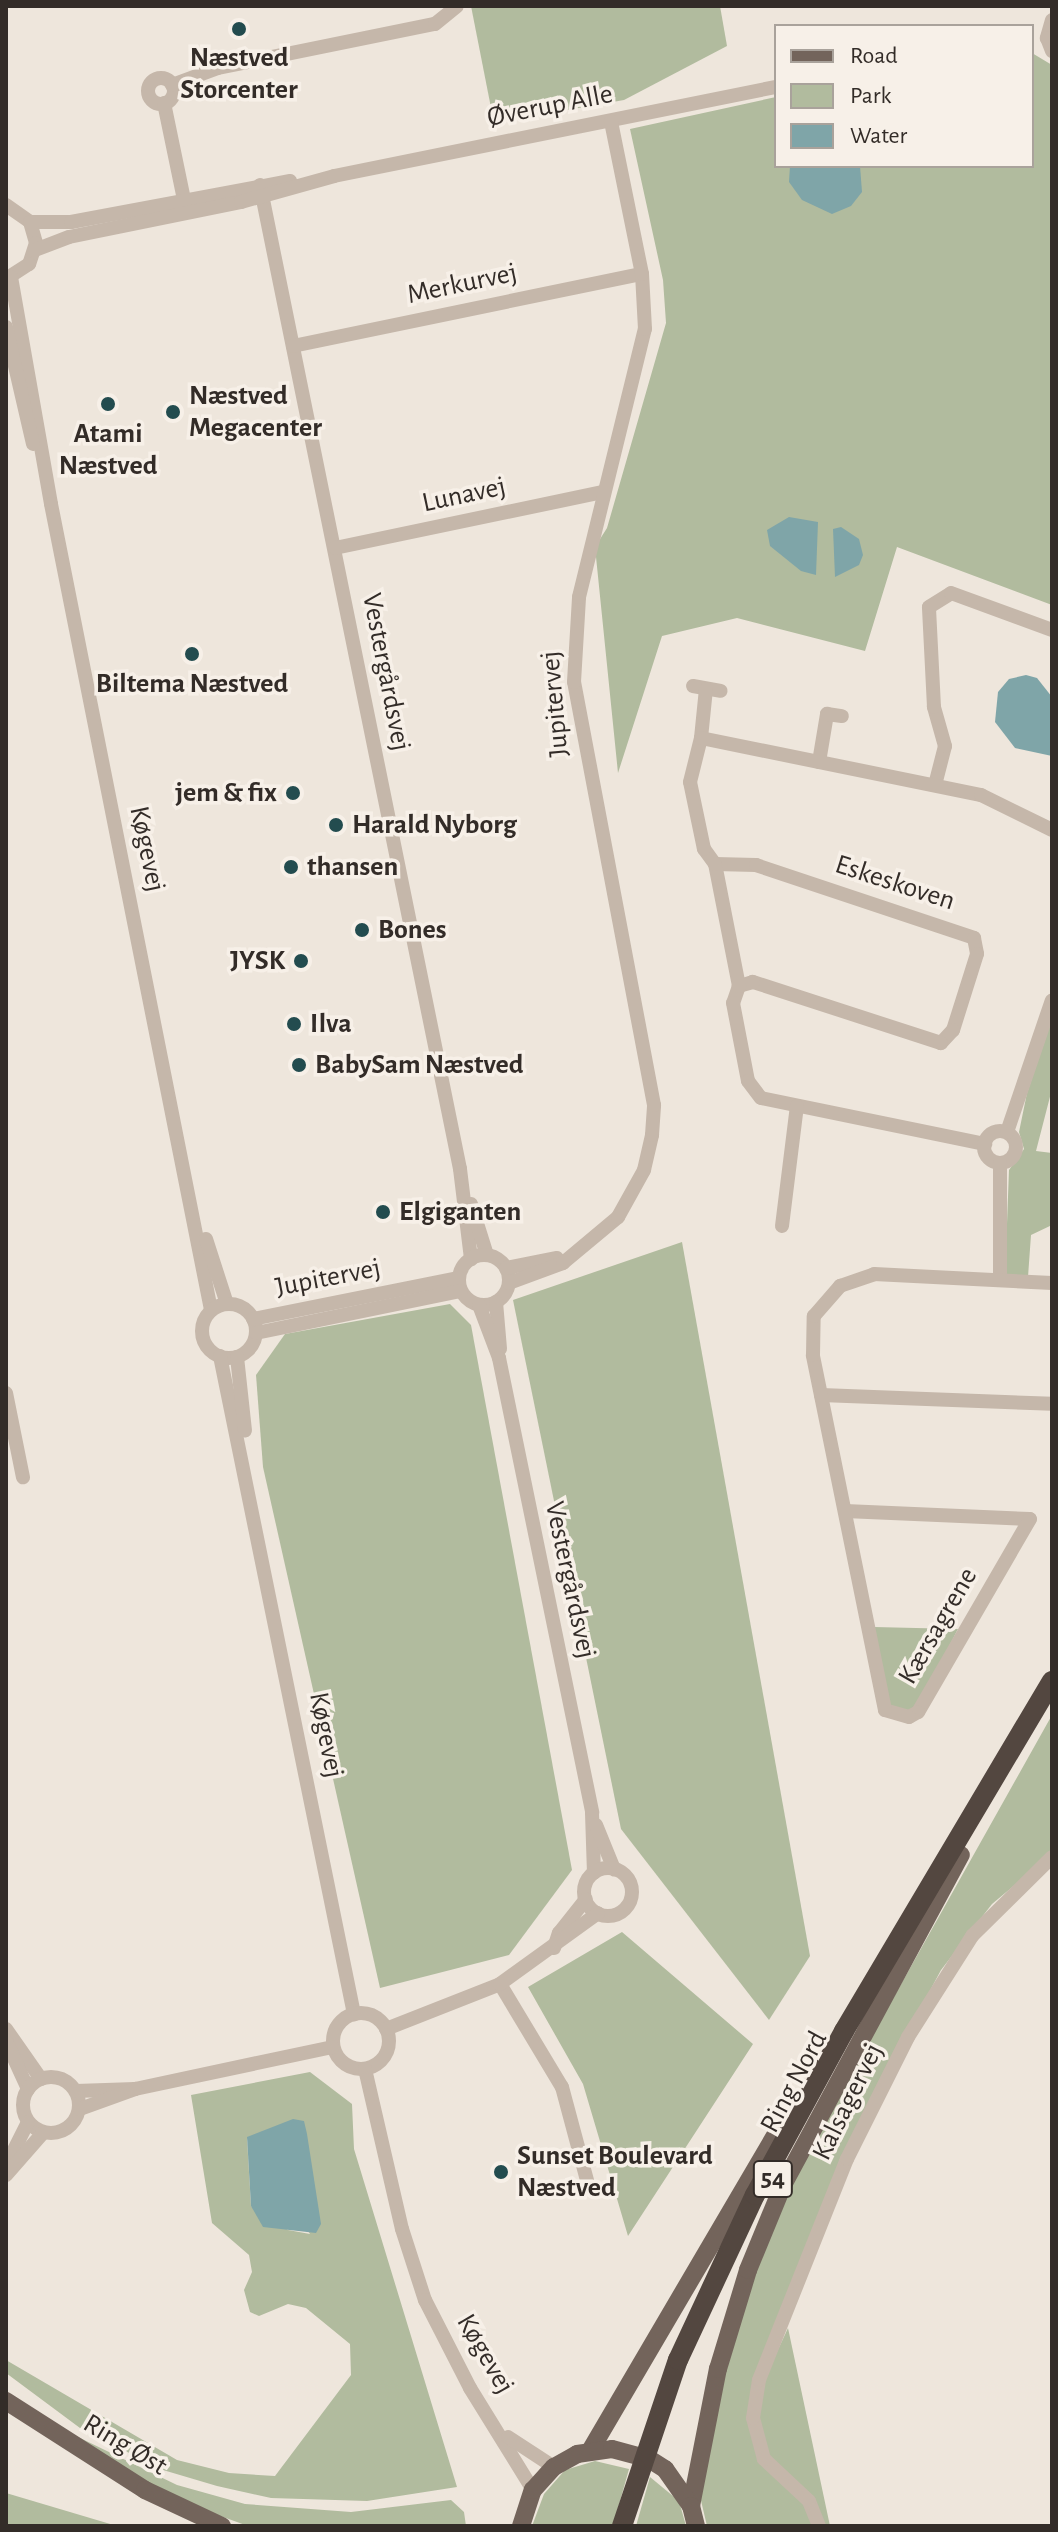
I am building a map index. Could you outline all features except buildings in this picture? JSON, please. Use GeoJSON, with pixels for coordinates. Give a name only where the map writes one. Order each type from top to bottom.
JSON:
{"type":"FeatureCollection","features":[{"type":"Feature","properties":{"kind":"highway","name":"Ring Nord"},"geometry":{"type":"LineString","coordinates":[[844,2031],[1052,1681]]}},
{"type":"Feature","properties":{"kind":"highway","name":"54"},"geometry":{"type":"LineString","coordinates":[[961,1855],[1052,1701]]}},
{"type":"Feature","properties":{"kind":"highway","name":"Ring Nord"},"geometry":{"type":"LineString","coordinates":[[629,2526],[685,2363],[756,2212],[845,2046],[961,1855]]}},
{"type":"Feature","properties":{"kind":"highway","name":"54"},"geometry":{"type":"LineString","coordinates":[[622,2526],[678,2360],[715,2276],[844,2031]]}},
{"type":"Feature","properties":{"kind":"main road"},"geometry":{"type":"LineString","coordinates":[[691,2506],[718,2369],[748,2270],[777,2199],[961,1855]]}},
{"type":"Feature","properties":{"kind":"main road"},"geometry":{"type":"LineString","coordinates":[[590,2451],[826,2050],[844,2031]]}},
{"type":"Feature","properties":{"kind":"main road","name":"Ring Øst"},"geometry":{"type":"LineString","coordinates":[[6,2401],[145,2490],[222,2526]]}},
{"type":"Feature","properties":{"kind":"main road"},"geometry":{"type":"LineString","coordinates":[[521,2526],[533,2490],[554,2467],[590,2451],[612,2449],[649,2459],[678,2483],[691,2506],[696,2526]]}},
{"type":"Feature","properties":{"kind":"street"},"geometry":{"type":"LineString","coordinates":[[172,85],[218,68],[435,24],[457,6]]}},
{"type":"Feature","properties":{"kind":"street"},"geometry":{"type":"LineString","coordinates":[[1044,43],[1052,20]]}},
{"type":"Feature","properties":{"kind":"street"},"geometry":{"type":"LineString","coordinates":[[162,78],[172,85],[173,96],[164,103],[153,101],[149,87],[162,78]]}},
{"type":"Feature","properties":{"kind":"street","name":"Øverup Alle"},"geometry":{"type":"LineString","coordinates":[[30,222],[71,222],[186,206],[774,87]]}},
{"type":"Feature","properties":{"kind":"street"},"geometry":{"type":"LineString","coordinates":[[164,103],[186,206]]}},
{"type":"Feature","properties":{"kind":"street","name":"Jupitervej"},"geometry":{"type":"LineString","coordinates":[[507,1276],[569,1256],[618,1217],[634,1194],[652,1135],[654,1105],[574,682],[579,597],[645,329],[642,274],[611,121]]}},
{"type":"Feature","properties":{"kind":"street","name":"Vestergårdsvej"},"geometry":{"type":"LineString","coordinates":[[261,191],[460,1169],[471,1259]]}},
{"type":"Feature","properties":{"kind":"street"},"geometry":{"type":"LineString","coordinates":[[6,205],[30,222],[35,250],[24,269],[9,278]]}},
{"type":"Feature","properties":{"kind":"street","name":"Øverup Alle"},"geometry":{"type":"LineString","coordinates":[[35,250],[69,237],[186,206]]}},
{"type":"Feature","properties":{"kind":"street","name":"Merkurvej"},"geometry":{"type":"LineString","coordinates":[[293,346],[642,274]]}},
{"type":"Feature","properties":{"kind":"street","name":"Køgevej"},"geometry":{"type":"LineString","coordinates":[[9,278],[51,504],[193,1204],[211,1310]]}},
{"type":"Feature","properties":{"kind":"street","name":"Køgevej"},"geometry":{"type":"LineString","coordinates":[[6,327],[51,504]]}},
{"type":"Feature","properties":{"kind":"street","name":"Lunavej"},"geometry":{"type":"LineString","coordinates":[[335,548],[603,492]]}},
{"type":"Feature","properties":{"kind":"street"},"geometry":{"type":"LineString","coordinates":[[935,785],[945,746],[934,707],[929,607],[951,593],[1052,630]]}},
{"type":"Feature","properties":{"kind":"street"},"geometry":{"type":"LineString","coordinates":[[707,689],[701,738],[690,782],[704,849],[715,864],[739,986],[733,1003],[750,1088],[761,1098],[985,1144]]}},
{"type":"Feature","properties":{"kind":"street"},"geometry":{"type":"LineString","coordinates":[[819,762],[827,714]]}},
{"type":"Feature","properties":{"kind":"street"},"geometry":{"type":"LineString","coordinates":[[701,738],[981,795],[1052,830]]}},
{"type":"Feature","properties":{"kind":"street","name":"Eskeskoven"},"geometry":{"type":"LineString","coordinates":[[715,864],[756,865],[966,934],[977,945],[953,1030],[941,1043],[759,984],[739,986]]}},
{"type":"Feature","properties":{"kind":"street"},"geometry":{"type":"LineString","coordinates":[[1007,1132],[1052,1000]]}},
{"type":"Feature","properties":{"kind":"street"},"geometry":{"type":"LineString","coordinates":[[782,1226],[797,1106]]}},
{"type":"Feature","properties":{"kind":"street"},"geometry":{"type":"LineString","coordinates":[[1000,1163],[990,1159],[985,1144],[991,1134],[1007,1132]]}},
{"type":"Feature","properties":{"kind":"street"},"geometry":{"type":"LineString","coordinates":[[1000,1163],[1015,1153],[1016,1143],[1007,1132]]}},
{"type":"Feature","properties":{"kind":"street"},"geometry":{"type":"LineString","coordinates":[[1000,1163],[1000,1280]]}},
{"type":"Feature","properties":{"kind":"street","name":"Vestergårdsvej"},"geometry":{"type":"LineString","coordinates":[[460,1169],[487,1255]]}},
{"type":"Feature","properties":{"kind":"street","name":"Køgevej"},"geometry":{"type":"LineString","coordinates":[[193,1204],[227,1304]]}},
{"type":"Feature","properties":{"kind":"street"},"geometry":{"type":"LineString","coordinates":[[487,1255],[507,1276],[496,1302],[479,1305],[460,1284],[471,1259],[487,1255]]}},
{"type":"Feature","properties":{"kind":"street","name":"Kærsagrene"},"geometry":{"type":"LineString","coordinates":[[845,1511],[1030,1519],[918,1712],[909,1717],[885,1710],[813,1355],[814,1316],[840,1286],[874,1274],[1052,1283]]}},
{"type":"Feature","properties":{"kind":"street","name":"Jupitervej"},"geometry":{"type":"LineString","coordinates":[[254,1326],[460,1284]]}},
{"type":"Feature","properties":{"kind":"street","name":"Vestergårdsvej"},"geometry":{"type":"LineString","coordinates":[[496,1302],[499,1358],[592,1813],[594,1873]]}},
{"type":"Feature","properties":{"kind":"street"},"geometry":{"type":"LineString","coordinates":[[227,1304],[245,1309],[254,1326],[252,1345],[237,1357],[220,1356],[203,1340],[203,1324],[211,1310],[227,1304]]}},
{"type":"Feature","properties":{"kind":"street","name":"Vestergårdsvej"},"geometry":{"type":"LineString","coordinates":[[479,1305],[499,1358]]}},
{"type":"Feature","properties":{"kind":"street","name":"Køgevej"},"geometry":{"type":"LineString","coordinates":[[220,1356],[247,1467],[354,2014]]}},
{"type":"Feature","properties":{"kind":"street","name":"Køgevej"},"geometry":{"type":"LineString","coordinates":[[237,1357],[247,1467]]}},
{"type":"Feature","properties":{"kind":"street"},"geometry":{"type":"LineString","coordinates":[[6,1393],[10,1429],[23,1477]]}},
{"type":"Feature","properties":{"kind":"street"},"geometry":{"type":"LineString","coordinates":[[821,1395],[1052,1404]]}},
{"type":"Feature","properties":{"kind":"street","name":"Vestergårdsvej"},"geometry":{"type":"LineString","coordinates":[[592,1813],[614,1869]]}},
{"type":"Feature","properties":{"kind":"street","name":"Kalsagervej"},"geometry":{"type":"LineString","coordinates":[[819,2526],[809,2501],[764,2459],[753,2418],[759,2380],[847,2159],[908,2037],[972,1936],[1052,1857]]}},
{"type":"Feature","properties":{"kind":"street"},"geometry":{"type":"LineString","coordinates":[[386,2029],[500,1984],[554,1948],[598,1913],[616,1914],[630,1901],[631,1885],[614,1869],[594,1873],[586,1885],[586,1899],[559,1933],[554,1948]]}},
{"type":"Feature","properties":{"kind":"street"},"geometry":{"type":"LineString","coordinates":[[586,1899],[598,1913]]}},
{"type":"Feature","properties":{"kind":"street"},"geometry":{"type":"LineString","coordinates":[[500,1984],[562,2087],[588,2184]]}},
{"type":"Feature","properties":{"kind":"street"},"geometry":{"type":"LineString","coordinates":[[354,2014],[373,2016],[386,2029],[387,2052],[365,2069],[345,2065],[333,2047],[337,2026],[354,2014]]}},
{"type":"Feature","properties":{"kind":"street"},"geometry":{"type":"LineString","coordinates":[[6,2029],[41,2079]]}},
{"type":"Feature","properties":{"kind":"street"},"geometry":{"type":"LineString","coordinates":[[6,2041],[28,2089]]}},
{"type":"Feature","properties":{"kind":"street"},"geometry":{"type":"LineString","coordinates":[[80,2109],[135,2089],[333,2047]]}},
{"type":"Feature","properties":{"kind":"street","name":"Køgevej"},"geometry":{"type":"LineString","coordinates":[[365,2069],[402,2229],[425,2300],[470,2388],[501,2432],[533,2490]]}},
{"type":"Feature","properties":{"kind":"street"},"geometry":{"type":"LineString","coordinates":[[43,2133],[28,2122],[23,2106],[28,2089],[41,2079],[57,2077],[76,2091],[135,2089]]}},
{"type":"Feature","properties":{"kind":"street"},"geometry":{"type":"LineString","coordinates":[[6,2175],[43,2133],[71,2126],[80,2109],[76,2091]]}},
{"type":"Feature","properties":{"kind":"street"},"geometry":{"type":"LineString","coordinates":[[6,2166],[28,2122]]}},
{"type":"Feature","properties":{"kind":"street","name":"Køgevej"},"geometry":{"type":"LineString","coordinates":[[501,2432],[554,2467]]}},
{"type":"Feature","properties":{"kind":"green space"},"geometry":{"type":"Polygon","coordinates":[[[471,6],[720,6],[727,46],[624,100],[494,123],[471,6]]]}},
{"type":"Feature","properties":{"kind":"green space"},"geometry":{"type":"Polygon","coordinates":[[[1034,54],[1052,65],[1052,605],[897,547],[865,651],[737,618],[662,636],[618,773],[595,547],[607,528],[666,323],[663,280],[630,129],[774,97],[774,168],[1034,168],[1034,54]]]}},
{"type":"Feature","properties":{"kind":"green space"},"geometry":{"type":"Polygon","coordinates":[[[1052,1019],[1052,1089],[1036,1151],[1052,1153],[1052,1225],[1031,1235],[1028,1277],[1005,1277],[1009,1170],[1024,1149],[1019,1132],[1027,1093],[1052,1019]]]}},
{"type":"Feature","properties":{"kind":"green space"},"geometry":{"type":"Polygon","coordinates":[[[682,1242],[810,1956],[769,2020],[621,1829],[513,1300],[682,1242]]]}},
{"type":"Feature","properties":{"kind":"green space"},"geometry":{"type":"Polygon","coordinates":[[[450,1304],[471,1325],[572,1870],[509,1955],[380,1988],[263,1467],[256,1375],[285,1334],[450,1304]]]}},
{"type":"Feature","properties":{"kind":"green space"},"geometry":{"type":"Polygon","coordinates":[[[874,1627],[958,1629],[917,1708],[907,1713],[889,1706],[874,1627]]]}},
{"type":"Feature","properties":{"kind":"green space"},"geometry":{"type":"Polygon","coordinates":[[[1052,1715],[1052,1854],[992,1904],[941,1970],[840,2159],[748,2411],[760,2462],[805,2504],[813,2526],[707,2526],[698,2488],[703,2455],[754,2270],[789,2184],[1052,1715]]]}},
{"type":"Feature","properties":{"kind":"green space"},"geometry":{"type":"Polygon","coordinates":[[[622,1932],[753,2044],[628,2236],[583,2084],[528,1987],[622,1932]]]}},
{"type":"Feature","properties":{"kind":"green space"},"geometry":{"type":"Polygon","coordinates":[[[310,2072],[352,2104],[354,2149],[457,2487],[367,2501],[271,2498],[217,2486],[163,2470],[80,2428],[6,2373],[6,2360],[177,2460],[229,2473],[275,2476],[351,2375],[350,2344],[306,2308],[288,2304],[259,2316],[250,2312],[244,2290],[252,2272],[249,2255],[212,2223],[191,2095],[310,2072]],[[247,2138],[251,2206],[288,2230],[310,2234],[247,2138]]]}},
{"type":"Feature","properties":{"kind":"green space"},"geometry":{"type":"Polygon","coordinates":[[[788,2328],[830,2526],[823,2526],[769,2458],[758,2418],[763,2382],[788,2328]]]}},
{"type":"Feature","properties":{"kind":"green space"},"geometry":{"type":"Polygon","coordinates":[[[78,2437],[177,2485],[245,2504],[351,2512],[451,2500],[464,2512],[466,2526],[248,2526],[190,2505],[119,2468],[78,2437]]]}},
{"type":"Feature","properties":{"kind":"green space"},"geometry":{"type":"Polygon","coordinates":[[[595,2461],[629,2469],[613,2526],[532,2526],[544,2494],[565,2470],[595,2461]]]}},
{"type":"Feature","properties":{"kind":"green space"},"geometry":{"type":"Polygon","coordinates":[[[650,2477],[679,2501],[686,2526],[636,2526],[650,2477]]]}},
{"type":"Feature","properties":{"kind":"green space"},"geometry":{"type":"Polygon","coordinates":[[[6,2493],[117,2526],[6,2526],[6,2493]]]}},
{"type":"Feature","properties":{"kind":"water"},"geometry":{"type":"Polygon","coordinates":[[[790,168],[860,168],[862,192],[851,206],[832,214],[802,200],[789,182],[790,168]]]}},
{"type":"Feature","properties":{"kind":"water"},"geometry":{"type":"Polygon","coordinates":[[[789,517],[818,522],[816,575],[801,571],[770,546],[767,530],[789,517]]]}},
{"type":"Feature","properties":{"kind":"water"},"geometry":{"type":"Polygon","coordinates":[[[841,527],[859,539],[863,555],[859,565],[835,577],[833,529],[841,527]]]}},
{"type":"Feature","properties":{"kind":"water"},"geometry":{"type":"Polygon","coordinates":[[[1026,675],[1037,678],[1052,697],[1052,756],[1015,748],[995,722],[998,692],[1009,679],[1026,675]]]}},
{"type":"Feature","properties":{"kind":"water"},"geometry":{"type":"Polygon","coordinates":[[[293,2119],[304,2121],[307,2134],[321,2224],[316,2233],[263,2227],[251,2206],[247,2137],[293,2119]]]}},
{"type":"Feature","properties":{"kind":"place","name":"Næstved Storcenter"},"geometry":{"type":"Point","coordinates":[239,29]}},
{"type":"Feature","properties":{"kind":"place","name":"Atami Næstved"},"geometry":{"type":"Point","coordinates":[108,404]}},
{"type":"Feature","properties":{"kind":"place","name":"Næstved Megacenter"},"geometry":{"type":"Point","coordinates":[173,412]}},
{"type":"Feature","properties":{"kind":"place","name":"Biltema Næstved"},"geometry":{"type":"Point","coordinates":[192,654]}},
{"type":"Feature","properties":{"kind":"place","name":"jem & fix"},"geometry":{"type":"Point","coordinates":[293,793]}},
{"type":"Feature","properties":{"kind":"place","name":"Harald Nyborg"},"geometry":{"type":"Point","coordinates":[336,825]}},
{"type":"Feature","properties":{"kind":"place","name":"thansen"},"geometry":{"type":"Point","coordinates":[291,867]}},
{"type":"Feature","properties":{"kind":"place","name":"Bones"},"geometry":{"type":"Point","coordinates":[362,930]}},
{"type":"Feature","properties":{"kind":"place","name":"JYSK"},"geometry":{"type":"Point","coordinates":[301,961]}},
{"type":"Feature","properties":{"kind":"place","name":"Ilva"},"geometry":{"type":"Point","coordinates":[294,1024]}},
{"type":"Feature","properties":{"kind":"place","name":"BabySam Næstved"},"geometry":{"type":"Point","coordinates":[299,1065]}},
{"type":"Feature","properties":{"kind":"place","name":"Elgiganten"},"geometry":{"type":"Point","coordinates":[383,1212]}},
{"type":"Feature","properties":{"kind":"place","name":"Sunset Boulevard Næstved"},"geometry":{"type":"Point","coordinates":[501,2172]}}]}
